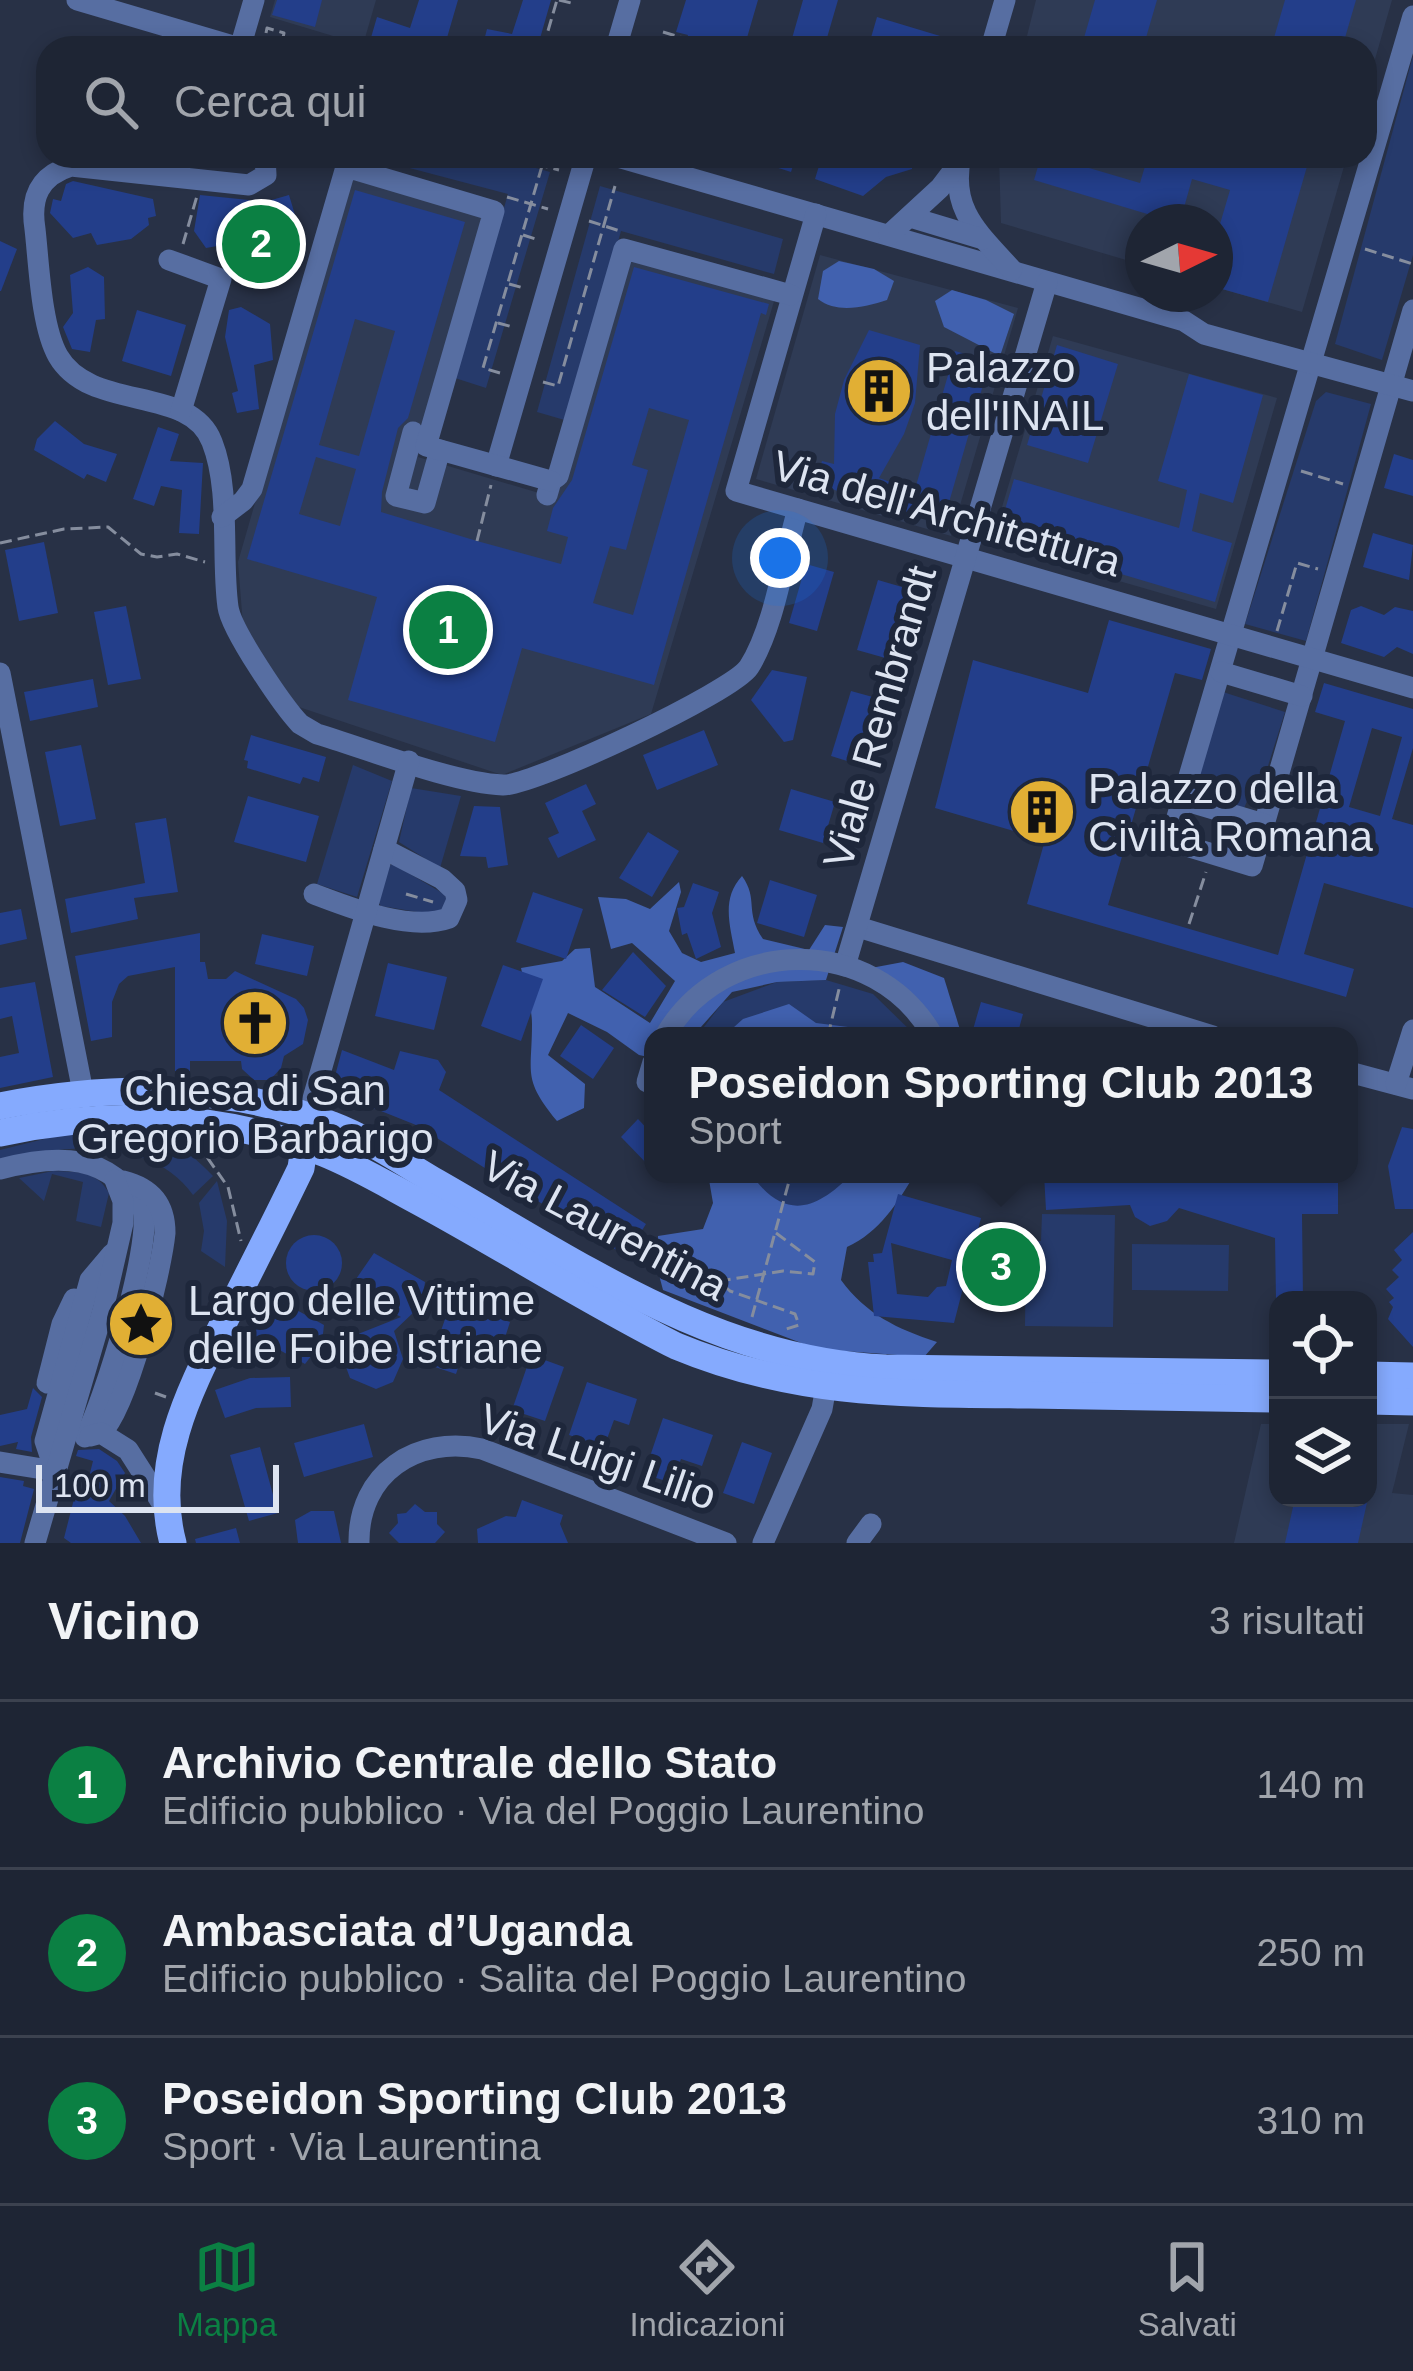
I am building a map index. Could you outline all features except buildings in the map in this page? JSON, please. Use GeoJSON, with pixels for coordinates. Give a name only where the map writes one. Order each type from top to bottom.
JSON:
{"type":"FeatureCollection","features":[{"type":"Feature","properties":{"kind":"main road","name":"Via Laurentina"},"geometry":{"type":"LineString","coordinates":[[0,1106],[83,1092],[205,1095],[308,1117],[364,1141],[640,1299],[877,1394],[1269,1399]]}},
{"type":"Feature","properties":{"kind":"main road","name":"Via Laurentina"},"geometry":{"type":"LineString","coordinates":[[0,1133],[88,1118],[148,1117],[209,1124],[305,1147],[371,1175],[676,1346],[727,1365],[828,1375],[886,1368],[1269,1373]]}},
{"type":"Feature","properties":{"kind":"main road"},"geometry":{"type":"LineString","coordinates":[[167,1529],[167,1471],[184,1405],[301,1168],[308,1117]]}},
{"type":"Feature","properties":{"kind":"main road"},"geometry":{"type":"LineString","coordinates":[[1377,1375],[1413,1376]]}},
{"type":"Feature","properties":{"kind":"main road"},"geometry":{"type":"LineString","coordinates":[[1377,1401],[1412,1403]]}},
{"type":"Feature","properties":{"kind":"street"},"geometry":{"type":"LineString","coordinates":[[77,0],[199,36]]}},
{"type":"Feature","properties":{"kind":"street"},"geometry":{"type":"LineString","coordinates":[[244,36],[254,0]]}},
{"type":"Feature","properties":{"kind":"street"},"geometry":{"type":"LineString","coordinates":[[620,36],[630,0]]}},
{"type":"Feature","properties":{"kind":"street"},"geometry":{"type":"LineString","coordinates":[[994,36],[1004,0]]}},
{"type":"Feature","properties":{"kind":"street"},"geometry":{"type":"LineString","coordinates":[[1377,137],[1413,16]]}},
{"type":"Feature","properties":{"kind":"street"},"geometry":{"type":"LineString","coordinates":[[66,168],[49,175],[35,196],[32,212],[50,337],[61,361],[92,386],[181,411],[201,424],[214,446],[229,614],[291,715],[317,734],[484,782],[515,784],[680,711],[731,685],[747,670],[765,627],[798,509]]}},
{"type":"Feature","properties":{"kind":"street"},"geometry":{"type":"LineString","coordinates":[[90,168],[249,185],[266,175],[266,168]]}},
{"type":"Feature","properties":{"kind":"street"},"geometry":{"type":"LineString","coordinates":[[222,517],[252,489],[346,168]]}},
{"type":"Feature","properties":{"kind":"street"},"geometry":{"type":"LineString","coordinates":[[349,168],[494,212],[426,443],[396,496],[425,503],[426,443]]}},
{"type":"Feature","properties":{"kind":"street"},"geometry":{"type":"LineString","coordinates":[[494,473],[583,168]]}},
{"type":"Feature","properties":{"kind":"street"},"geometry":{"type":"LineString","coordinates":[[656,168],[1184,321],[1204,334],[1413,392]]}},
{"type":"Feature","properties":{"kind":"street"},"geometry":{"type":"LineString","coordinates":[[889,236],[952,168]]}},
{"type":"Feature","properties":{"kind":"street"},"geometry":{"type":"LineString","coordinates":[[960,168],[960,203],[1012,271]]}},
{"type":"Feature","properties":{"kind":"street"},"geometry":{"type":"LineString","coordinates":[[1368,168],[1170,841],[1252,866],[1413,310]]}},
{"type":"Feature","properties":{"kind":"street","name":"Via dell'Architettura"},"geometry":{"type":"LineString","coordinates":[[816,214],[736,491],[1413,688]]}},
{"type":"Feature","properties":{"kind":"street"},"geometry":{"type":"LineString","coordinates":[[910,217],[984,239]]}},
{"type":"Feature","properties":{"kind":"street"},"geometry":{"type":"LineString","coordinates":[[426,443],[494,473],[549,488],[558,476],[624,249],[791,295]]}},
{"type":"Feature","properties":{"kind":"street"},"geometry":{"type":"LineString","coordinates":[[169,260],[221,279],[181,411]]}},
{"type":"Feature","properties":{"kind":"street","name":"Viale Rembrandt"},"geometry":{"type":"LineString","coordinates":[[845,966],[1047,282]]}},
{"type":"Feature","properties":{"kind":"street"},"geometry":{"type":"LineString","coordinates":[[1221,672],[1303,696]]}},
{"type":"Feature","properties":{"kind":"street"},"geometry":{"type":"LineString","coordinates":[[0,673],[83,1092]]}},
{"type":"Feature","properties":{"kind":"street"},"geometry":{"type":"LineString","coordinates":[[308,1117],[409,761]]}},
{"type":"Feature","properties":{"kind":"street"},"geometry":{"type":"LineString","coordinates":[[1183,800],[1264,824]]}},
{"type":"Feature","properties":{"kind":"street"},"geometry":{"type":"LineString","coordinates":[[314,894],[431,923],[449,918],[457,900],[449,885],[384,849]]}},
{"type":"Feature","properties":{"kind":"street"},"geometry":{"type":"LineString","coordinates":[[858,927],[1184,1027]]}},
{"type":"Feature","properties":{"kind":"street"},"geometry":{"type":"LineString","coordinates":[[672,1027],[697,997],[745,967],[795,958],[845,966],[893,991],[927,1027]]}},
{"type":"Feature","properties":{"kind":"street"},"geometry":{"type":"LineString","coordinates":[[1358,1074],[1405,1087],[1413,1030]]}},
{"type":"Feature","properties":{"kind":"street"},"geometry":{"type":"LineString","coordinates":[[0,1169],[64,1157],[134,1184],[154,1196],[164,1215],[165,1233],[115,1417],[56,1471]]}},
{"type":"Feature","properties":{"kind":"street"},"geometry":{"type":"LineString","coordinates":[[32,1541],[103,1310],[124,1208],[115,1179]]}},
{"type":"Feature","properties":{"kind":"street"},"geometry":{"type":"LineString","coordinates":[[56,1471],[45,1441],[90,1280],[116,1249]]}},
{"type":"Feature","properties":{"kind":"street"},"geometry":{"type":"LineString","coordinates":[[764,1543],[820,1415],[828,1375]]}},
{"type":"Feature","properties":{"kind":"street"},"geometry":{"type":"LineString","coordinates":[[93,1435],[128,1450],[167,1529]]}},
{"type":"Feature","properties":{"kind":"street","name":"Via Luigi Lilio"},"geometry":{"type":"LineString","coordinates":[[359,1543],[364,1506],[385,1472],[422,1449],[455,1445],[482,1449],[565,1478],[726,1543]]}},
{"type":"Feature","properties":{"kind":"street"},"geometry":{"type":"LineString","coordinates":[[0,1462],[56,1471]]}},
{"type":"Feature","properties":{"kind":"path"},"geometry":{"type":"LineString","coordinates":[[547,36],[558,0],[571,4],[572,0]]}},
{"type":"Feature","properties":{"kind":"path"},"geometry":{"type":"LineString","coordinates":[[266,33],[267,28],[283,36]]}},
{"type":"Feature","properties":{"kind":"path"},"geometry":{"type":"LineString","coordinates":[[663,32],[676,36]]}},
{"type":"Feature","properties":{"kind":"path"},"geometry":{"type":"LineString","coordinates":[[500,374],[482,368],[538,168]]}},
{"type":"Feature","properties":{"kind":"path"},"geometry":{"type":"LineString","coordinates":[[551,168],[559,170]]}},
{"type":"Feature","properties":{"kind":"path"},"geometry":{"type":"LineString","coordinates":[[541,382],[558,386],[615,186]]}},
{"type":"Feature","properties":{"kind":"path"},"geometry":{"type":"LineString","coordinates":[[186,234],[200,187]]}},
{"type":"Feature","properties":{"kind":"path"},"geometry":{"type":"LineString","coordinates":[[507,197],[548,208]]}},
{"type":"Feature","properties":{"kind":"path"},"geometry":{"type":"LineString","coordinates":[[588,220],[627,233]]}},
{"type":"Feature","properties":{"kind":"path"},"geometry":{"type":"LineString","coordinates":[[521,234],[538,240]]}},
{"type":"Feature","properties":{"kind":"path"},"geometry":{"type":"LineString","coordinates":[[1346,242],[1413,264]]}},
{"type":"Feature","properties":{"kind":"path"},"geometry":{"type":"LineString","coordinates":[[576,261],[593,266]]}},
{"type":"Feature","properties":{"kind":"path"},"geometry":{"type":"LineString","coordinates":[[507,284],[524,288]]}},
{"type":"Feature","properties":{"kind":"path"},"geometry":{"type":"LineString","coordinates":[[565,300],[582,305]]}},
{"type":"Feature","properties":{"kind":"path"},"geometry":{"type":"LineString","coordinates":[[496,322],[513,327]]}},
{"type":"Feature","properties":{"kind":"path"},"geometry":{"type":"LineString","coordinates":[[554,339],[571,344]]}},
{"type":"Feature","properties":{"kind":"path"},"geometry":{"type":"LineString","coordinates":[[1282,464],[1360,490]]}},
{"type":"Feature","properties":{"kind":"path"},"geometry":{"type":"LineString","coordinates":[[477,541],[494,473]]}},
{"type":"Feature","properties":{"kind":"path"},"geometry":{"type":"LineString","coordinates":[[0,543],[64,529],[108,527],[141,554],[225,561]]}},
{"type":"Feature","properties":{"kind":"path"},"geometry":{"type":"LineString","coordinates":[[1273,649],[1297,563],[1337,574]]}},
{"type":"Feature","properties":{"kind":"path"},"geometry":{"type":"LineString","coordinates":[[1189,924],[1212,854]]}},
{"type":"Feature","properties":{"kind":"path"},"geometry":{"type":"LineString","coordinates":[[406,894],[436,904]]}},
{"type":"Feature","properties":{"kind":"path"},"geometry":{"type":"LineString","coordinates":[[830,1027],[845,966]]}},
{"type":"Feature","properties":{"kind":"path"},"geometry":{"type":"LineString","coordinates":[[196,1141],[228,1187],[239,1221],[238,1250]]}},
{"type":"Feature","properties":{"kind":"path"},"geometry":{"type":"LineString","coordinates":[[746,1342],[789,1183]]}},
{"type":"Feature","properties":{"kind":"path"},"geometry":{"type":"LineString","coordinates":[[775,1332],[799,1325],[795,1315],[730,1291],[718,1281],[765,1272],[813,1274],[815,1262],[776,1233]]}},
{"type":"Feature","properties":{"kind":"path"},"geometry":{"type":"LineString","coordinates":[[155,1393],[168,1398]]}},
{"type":"Feature","properties":{"kind":"shaded area"},"geometry":{"type":"Polygon","coordinates":[[[275,0],[376,0],[366,36],[333,36],[270,17],[275,0]]]}},
{"type":"Feature","properties":{"kind":"shaded area"},"geometry":{"type":"Polygon","coordinates":[[[1036,0],[1392,0],[1377,52],[1377,36],[1027,36],[1036,0]]]}},
{"type":"Feature","properties":{"kind":"shaded area"},"geometry":{"type":"Polygon","coordinates":[[[1413,56],[1413,255],[1382,360],[1335,344],[1413,56]]]}},
{"type":"Feature","properties":{"kind":"shaded area"},"geometry":{"type":"Polygon","coordinates":[[[409,168],[536,168],[550,172],[486,388],[455,378],[508,194],[409,168]]]}},
{"type":"Feature","properties":{"kind":"shaded area"},"geometry":{"type":"Polygon","coordinates":[[[999,168],[1344,168],[1302,312],[1233,292],[1233,204],[1125,204],[1125,260],[1001,223],[999,168]]]}},
{"type":"Feature","properties":{"kind":"shaded area"},"geometry":{"type":"Polygon","coordinates":[[[349,177],[488,216],[418,457],[549,496],[619,256],[775,298],[651,714],[502,775],[290,704],[243,625],[238,562],[349,177]]]}},
{"type":"Feature","properties":{"kind":"shaded area"},"geometry":{"type":"Polygon","coordinates":[[[600,186],[783,239],[774,274],[621,231],[568,421],[537,412],[600,186]]]}},
{"type":"Feature","properties":{"kind":"shaded area"},"geometry":{"type":"Polygon","coordinates":[[[820,255],[1018,308],[951,536],[756,479],[820,255]]]}},
{"type":"Feature","properties":{"kind":"shaded area"},"geometry":{"type":"Polygon","coordinates":[[[839,261],[874,269],[894,281],[887,300],[842,308],[818,299],[823,271],[839,261]]]}},
{"type":"Feature","properties":{"kind":"shaded area"},"geometry":{"type":"Polygon","coordinates":[[[952,290],[1014,314],[1000,356],[944,327],[935,301],[952,290]]]}},
{"type":"Feature","properties":{"kind":"shaded area"},"geometry":{"type":"Polygon","coordinates":[[[1053,336],[1277,398],[1216,609],[991,544],[1053,336]]]}},
{"type":"Feature","properties":{"kind":"shaded area"},"geometry":{"type":"Polygon","coordinates":[[[1326,392],[1371,404],[1306,641],[1245,624],[1316,401],[1326,392]]]}},
{"type":"Feature","properties":{"kind":"shaded area"},"geometry":{"type":"Polygon","coordinates":[[[1223,692],[1285,712],[1256,804],[1247,801],[1243,811],[1201,798],[1203,788],[1193,785],[1223,692]]]}},
{"type":"Feature","properties":{"kind":"shaded area"},"geometry":{"type":"Polygon","coordinates":[[[353,765],[392,781],[357,897],[317,884],[353,765]]]}},
{"type":"Feature","properties":{"kind":"shaded area"},"geometry":{"type":"Polygon","coordinates":[[[411,788],[461,796],[440,868],[399,842],[411,788]]]}},
{"type":"Feature","properties":{"kind":"shaded area"},"geometry":{"type":"Polygon","coordinates":[[[393,864],[444,894],[449,903],[436,915],[381,906],[393,864]]]}},
{"type":"Feature","properties":{"kind":"shaded area"},"geometry":{"type":"Polygon","coordinates":[[[742,876],[763,939],[809,950],[825,925],[843,927],[826,980],[777,982],[732,992],[701,1027],[644,1027],[644,1056],[568,1013],[548,1055],[585,1084],[584,1108],[557,1121],[538,1095],[531,1075],[532,1017],[521,968],[562,961],[575,949],[590,948],[595,987],[650,1023],[675,981],[632,943],[611,949],[598,897],[626,899],[650,909],[679,882],[681,892],[669,931],[682,953],[701,962],[735,953],[729,903],[742,876]]]}},
{"type":"Feature","properties":{"kind":"shaded area"},"geometry":{"type":"Polygon","coordinates":[[[903,962],[944,978],[959,1027],[917,1027],[871,968],[903,962]]]}},
{"type":"Feature","properties":{"kind":"shaded area"},"geometry":{"type":"Polygon","coordinates":[[[826,980],[873,994],[907,1027],[704,1027],[723,1002],[777,982],[826,980]]]}},
{"type":"Feature","properties":{"kind":"shaded area"},"geometry":{"type":"Polygon","coordinates":[[[789,1004],[816,1023],[848,1027],[734,1027],[743,1019],[789,1004]]]}},
{"type":"Feature","properties":{"kind":"shaded area"},"geometry":{"type":"Polygon","coordinates":[[[113,1130],[168,1141],[213,1176],[193,1195],[153,1162],[104,1149],[50,1151],[0,1160],[0,1150],[56,1136],[113,1130]]]}},
{"type":"Feature","properties":{"kind":"shaded area"},"geometry":{"type":"Polygon","coordinates":[[[53,1171],[85,1174],[104,1185],[109,1193],[101,1227],[76,1221],[83,1182],[52,1174],[44,1201],[19,1178],[53,1171]]]}},
{"type":"Feature","properties":{"kind":"shaded area"},"geometry":{"type":"Polygon","coordinates":[[[217,1181],[227,1221],[225,1267],[201,1251],[204,1231],[199,1203],[217,1181]]]}},
{"type":"Feature","properties":{"kind":"shaded area"},"geometry":{"type":"Polygon","coordinates":[[[710,1183],[759,1183],[776,1199],[801,1206],[842,1183],[909,1183],[878,1225],[847,1247],[841,1280],[883,1319],[937,1342],[924,1357],[817,1349],[663,1290],[658,1236],[703,1229],[713,1203],[710,1183]]]}},
{"type":"Feature","properties":{"kind":"shaded area"},"geometry":{"type":"Polygon","coordinates":[[[727,1183],[910,1183],[836,1236],[727,1183]]]}},
{"type":"Feature","properties":{"kind":"shaded area"},"geometry":{"type":"Polygon","coordinates":[[[1042,1214],[1115,1215],[1113,1327],[1025,1326],[1026,1241],[1041,1241],[1042,1214]]]}},
{"type":"Feature","properties":{"kind":"shaded area"},"geometry":{"type":"Polygon","coordinates":[[[1132,1244],[1229,1245],[1228,1291],[1132,1290],[1132,1244]]]}},
{"type":"Feature","properties":{"kind":"shaded area"},"geometry":{"type":"Polygon","coordinates":[[[1261,1424],[1269,1424],[1269,1507],[1377,1507],[1377,1424],[1409,1424],[1392,1493],[1413,1495],[1413,1543],[1234,1543],[1261,1424]]]}},
{"type":"Feature","properties":{"kind":"place","name":"Ambasciata d’Uganda"},"geometry":{"type":"Point","coordinates":[261,244]}},
{"type":"Feature","properties":{"kind":"place","name":"Palazzo dell'INAIL"},"geometry":{"type":"Point","coordinates":[879,391]}},
{"type":"Feature","properties":{"kind":"place","name":"Archivio Centrale dello Stato"},"geometry":{"type":"Point","coordinates":[448,630]}},
{"type":"Feature","properties":{"kind":"place","name":"Palazzo della Civiltà Romana"},"geometry":{"type":"Point","coordinates":[1042,812]}},
{"type":"Feature","properties":{"kind":"place","name":"Chiesa di San Gregorio Barbarigo"},"geometry":{"type":"Point","coordinates":[255,1023]}},
{"type":"Feature","properties":{"kind":"place","name":"Poseidon Sporting Club 2013"},"geometry":{"type":"Point","coordinates":[1001,1267]}},
{"type":"Feature","properties":{"kind":"place","name":"Largo delle Vittime delle Foibe Istriane"},"geometry":{"type":"Point","coordinates":[141,1324]}}]}
